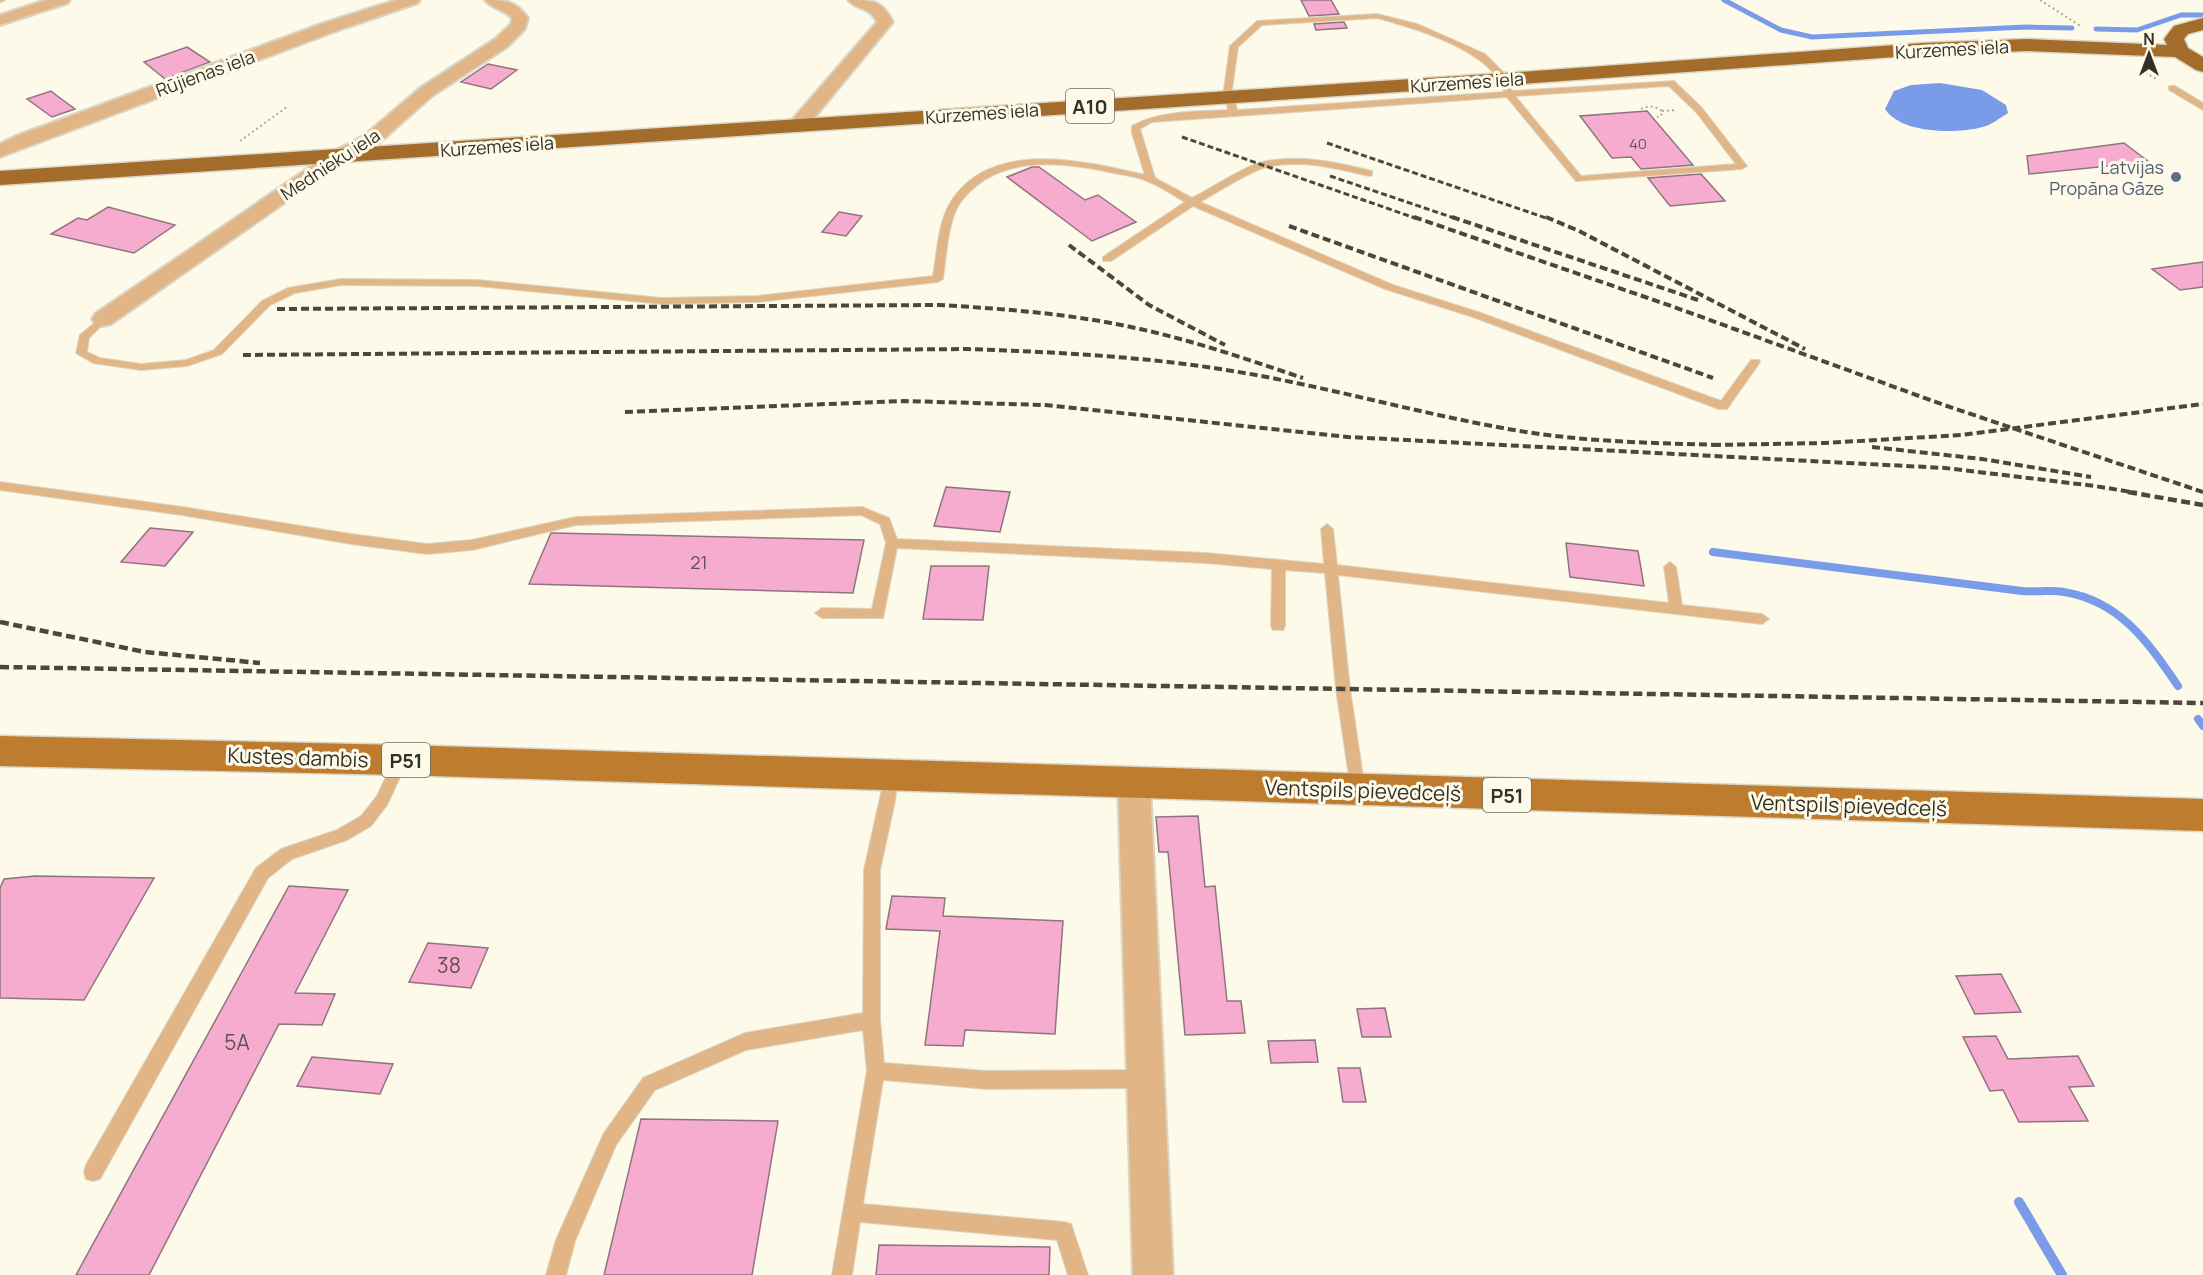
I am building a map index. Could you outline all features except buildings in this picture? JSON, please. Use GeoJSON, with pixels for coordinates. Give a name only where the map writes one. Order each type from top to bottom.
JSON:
{"type":"FeatureCollection","features":[{"type":"Feature","properties":{"kind":"highway"},"geometry":{"type":"LineString","coordinates":[[2203,24],[2188,27],[2176,34],[2176,44],[2180,51],[2203,66]]}},
{"type":"Feature","properties":{"kind":"highway","name":"Kurzemes iela"},"geometry":{"type":"LineString","coordinates":[[0,178],[336,158],[798,125],[1231,105],[1507,87],[1923,49],[2027,45],[2180,51]]}},
{"type":"Feature","properties":{"kind":"main road","name":"Kustes dambis"},"geometry":{"type":"LineString","coordinates":[[0,751],[811,772]]}},
{"type":"Feature","properties":{"kind":"main road","name":"Ventspils pievedceļš"},"geometry":{"type":"LineString","coordinates":[[811,772],[2203,815]]}},
{"type":"Feature","properties":{"kind":"street"},"geometry":{"type":"LineString","coordinates":[[0,20],[62,0]]}},
{"type":"Feature","properties":{"kind":"street","name":"Rūjienas iela"},"geometry":{"type":"LineString","coordinates":[[0,150],[297,39],[382,4],[412,0]]}},
{"type":"Feature","properties":{"kind":"street","name":"Mednieku iela"},"geometry":{"type":"LineString","coordinates":[[103,319],[336,158],[372,139],[426,92],[501,43],[519,25],[520,18],[512,8],[493,0]]}},
{"type":"Feature","properties":{"kind":"street"},"geometry":{"type":"LineString","coordinates":[[798,125],[885,22],[881,11],[870,4],[856,0]]}},
{"type":"Feature","properties":{"kind":"street"},"geometry":{"type":"LineString","coordinates":[[1134,783],[1152,1275]]}},
{"type":"Feature","properties":{"kind":"lane"},"geometry":{"type":"LineString","coordinates":[[1151,179],[1135,128],[1141,123],[1165,117],[1231,105],[1234,46],[1260,23],[1377,16],[1414,26],[1482,56],[1579,179],[1742,166],[1699,110],[1671,83],[1507,87]]}},
{"type":"Feature","properties":{"kind":"lane"},"geometry":{"type":"LineString","coordinates":[[2172,88],[2203,107]]}},
{"type":"Feature","properties":{"kind":"lane"},"geometry":{"type":"LineString","coordinates":[[103,319],[84,337],[81,354],[97,361],[141,367],[187,363],[218,352],[266,303],[292,290],[341,282],[478,283],[662,301],[758,299],[938,279],[954,204],[972,184],[996,170],[1013,164],[1067,161],[1151,179],[1192,202],[1389,287],[1477,315],[1724,406],[1755,362]]}},
{"type":"Feature","properties":{"kind":"lane"},"geometry":{"type":"LineString","coordinates":[[1107,260],[1192,202],[1263,165],[1279,162],[1327,163],[1369,173]]}},
{"type":"Feature","properties":{"kind":"lane"},"geometry":{"type":"LineString","coordinates":[[0,486],[182,511],[427,549],[472,545],[576,521],[862,511],[885,521],[891,543],[878,614],[822,613]]}},
{"type":"Feature","properties":{"kind":"lane"},"geometry":{"type":"LineString","coordinates":[[1327,529],[1343,689],[1358,790]]}},
{"type":"Feature","properties":{"kind":"lane"},"geometry":{"type":"LineString","coordinates":[[891,543],[1206,558],[1279,564],[1762,620]]}},
{"type":"Feature","properties":{"kind":"lane"},"geometry":{"type":"LineString","coordinates":[[1278,626],[1279,564]]}},
{"type":"Feature","properties":{"kind":"lane"},"geometry":{"type":"LineString","coordinates":[[1670,567],[1676,609]]}},
{"type":"Feature","properties":{"kind":"lane"},"geometry":{"type":"LineString","coordinates":[[93,1172],[262,873],[285,854],[346,833],[365,822],[381,802],[401,760]]}},
{"type":"Feature","properties":{"kind":"lane"},"geometry":{"type":"LineString","coordinates":[[842,1275],[876,1071],[871,1020],[872,870],[888,801],[891,775]]}},
{"type":"Feature","properties":{"kind":"lane"},"geometry":{"type":"LineString","coordinates":[[556,1275],[566,1240],[610,1139],[649,1084],[745,1042],[871,1020]]}},
{"type":"Feature","properties":{"kind":"lane"},"geometry":{"type":"LineString","coordinates":[[876,1071],[987,1080],[1145,1080]]}},
{"type":"Feature","properties":{"kind":"lane"},"geometry":{"type":"LineString","coordinates":[[853,1212],[1064,1231],[1078,1275]]}},
{"type":"Feature","properties":{"kind":"path"},"geometry":{"type":"LineString","coordinates":[[2040,0],[2112,47]]}},
{"type":"Feature","properties":{"kind":"path"},"geometry":{"type":"LineString","coordinates":[[2136,68],[2172,88]]}},
{"type":"Feature","properties":{"kind":"path"},"geometry":{"type":"LineString","coordinates":[[1641,109],[1646,106],[1655,107],[1662,114],[1657,117]]}},
{"type":"Feature","properties":{"kind":"path"},"geometry":{"type":"LineString","coordinates":[[232,146],[286,107]]}},
{"type":"Feature","properties":{"kind":"water"},"geometry":{"type":"Polygon","coordinates":[[[1940,83],[1982,90],[2006,105],[2008,113],[1983,127],[1944,131],[1916,128],[1893,117],[1885,109],[1894,91],[1911,85],[1940,83]]]}},
{"type":"Feature","properties":{"kind":"waterway"},"geometry":{"type":"LineString","coordinates":[[1724,0],[1781,30],[1812,37],[2026,27],[2072,28]]}},
{"type":"Feature","properties":{"kind":"waterway"},"geometry":{"type":"LineString","coordinates":[[2096,29],[2137,30],[2181,15],[2203,15]]}},
{"type":"Feature","properties":{"kind":"waterway"},"geometry":{"type":"LineString","coordinates":[[1713,552],[2022,591],[2064,592],[2084,597],[2101,604],[2131,626],[2144,639],[2178,686]]}},
{"type":"Feature","properties":{"kind":"waterway"},"geometry":{"type":"LineString","coordinates":[[2198,719],[2203,726]]}},
{"type":"Feature","properties":{"kind":"waterway"},"geometry":{"type":"LineString","coordinates":[[2019,1202],[2062,1275]]}},
{"type":"Feature","properties":{"kind":"railway"},"geometry":{"type":"LineString","coordinates":[[1182,137],[1418,219]]}},
{"type":"Feature","properties":{"kind":"railway"},"geometry":{"type":"LineString","coordinates":[[1327,143],[1549,219]]}},
{"type":"Feature","properties":{"kind":"railway"},"geometry":{"type":"LineString","coordinates":[[1330,176],[1457,219]]}},
{"type":"Feature","properties":{"kind":"railway"},"geometry":{"type":"LineString","coordinates":[[1414,217],[2013,428]]}},
{"type":"Feature","properties":{"kind":"railway"},"geometry":{"type":"LineString","coordinates":[[1452,217],[1698,300]]}},
{"type":"Feature","properties":{"kind":"railway"},"geometry":{"type":"LineString","coordinates":[[1546,217],[1579,231],[1805,349]]}},
{"type":"Feature","properties":{"kind":"railway"},"geometry":{"type":"LineString","coordinates":[[1289,226],[1713,378]]}},
{"type":"Feature","properties":{"kind":"railway"},"geometry":{"type":"LineString","coordinates":[[1069,245],[1149,305],[1225,345]]}},
{"type":"Feature","properties":{"kind":"railway"},"geometry":{"type":"LineString","coordinates":[[277,309],[939,305],[1015,310],[1140,329],[1202,345],[1303,378]]}},
{"type":"Feature","properties":{"kind":"railway"},"geometry":{"type":"LineString","coordinates":[[243,355],[967,349],[1063,353],[1157,361],[1257,375],[1477,423],[1540,434],[1618,441],[1719,445]]}},
{"type":"Feature","properties":{"kind":"railway"},"geometry":{"type":"LineString","coordinates":[[625,412],[904,401],[1045,405],[1348,437],[1945,468],[2137,493]]}},
{"type":"Feature","properties":{"kind":"railway"},"geometry":{"type":"LineString","coordinates":[[2013,428],[2203,404]]}},
{"type":"Feature","properties":{"kind":"railway"},"geometry":{"type":"LineString","coordinates":[[1719,445],[1825,443],[1961,435],[2013,428]]}},
{"type":"Feature","properties":{"kind":"railway"},"geometry":{"type":"LineString","coordinates":[[2013,428],[2203,492]]}},
{"type":"Feature","properties":{"kind":"railway"},"geometry":{"type":"LineString","coordinates":[[1713,445],[1719,445]]}},
{"type":"Feature","properties":{"kind":"railway"},"geometry":{"type":"LineString","coordinates":[[1872,447],[1982,459],[2091,477]]}},
{"type":"Feature","properties":{"kind":"railway"},"geometry":{"type":"LineString","coordinates":[[2128,492],[2203,505]]}},
{"type":"Feature","properties":{"kind":"railway"},"geometry":{"type":"LineString","coordinates":[[0,622],[145,652],[260,663]]}},
{"type":"Feature","properties":{"kind":"railway"},"geometry":{"type":"LineString","coordinates":[[0,667],[2203,703]]}},
{"type":"Feature","properties":{"kind":"place","name":"Latvijas Propāna Gāze"},"geometry":{"type":"Point","coordinates":[2176,177]}}]}
